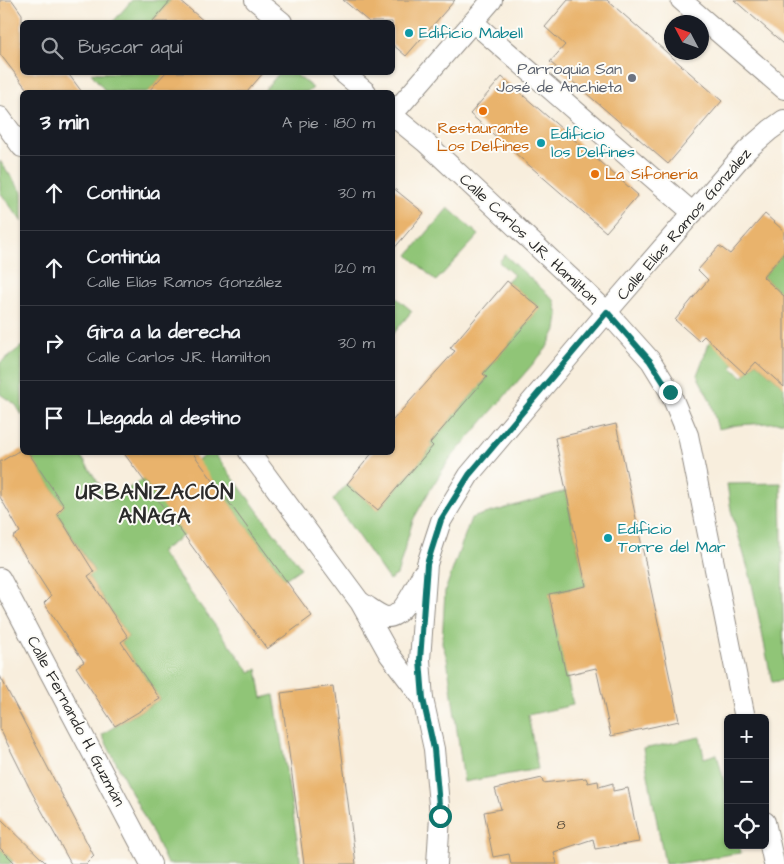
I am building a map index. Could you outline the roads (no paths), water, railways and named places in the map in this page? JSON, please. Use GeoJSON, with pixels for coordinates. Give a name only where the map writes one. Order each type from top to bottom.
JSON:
{"type":"FeatureCollection","features":[{"type":"Feature","properties":{"kind":"street"},"geometry":{"type":"LineString","coordinates":[[255,0],[280,20]]}},
{"type":"Feature","properties":{"kind":"street"},"geometry":{"type":"LineString","coordinates":[[395,111],[492,0]]}},
{"type":"Feature","properties":{"kind":"street"},"geometry":{"type":"LineString","coordinates":[[681,0],[784,89]]}},
{"type":"Feature","properties":{"kind":"street"},"geometry":{"type":"LineString","coordinates":[[473,22],[693,213]]}},
{"type":"Feature","properties":{"kind":"street"},"geometry":{"type":"LineString","coordinates":[[346,75],[364,90]]}},
{"type":"Feature","properties":{"kind":"street"},"geometry":{"type":"LineString","coordinates":[[0,116],[20,144]]}},
{"type":"Feature","properties":{"kind":"street","name":"Calle Carlos J.R. Hamilton"},"geometry":{"type":"LineString","coordinates":[[395,117],[425,142],[607,312],[650,361],[670,392],[688,435],[744,714]]}},
{"type":"Feature","properties":{"kind":"street","name":"Calle Elías Ramos González"},"geometry":{"type":"LineString","coordinates":[[437,864],[440,816],[434,749],[423,699],[420,660],[427,564],[441,520],[469,475],[607,312],[747,150],[784,120]]}},
{"type":"Feature","properties":{"kind":"street"},"geometry":{"type":"LineString","coordinates":[[252,455],[360,602],[389,654],[423,699]]}},
{"type":"Feature","properties":{"kind":"street"},"geometry":{"type":"LineString","coordinates":[[360,602],[385,617],[392,617],[403,609],[427,564]]}},
{"type":"Feature","properties":{"kind":"street","name":"Calle Fernando H. Guzmán"},"geometry":{"type":"LineString","coordinates":[[0,578],[151,864]]}},
{"type":"Feature","properties":{"kind":"street"},"geometry":{"type":"LineString","coordinates":[[769,841],[774,864]]}},
{"type":"Feature","properties":{"kind":"place","name":"Edificio Mabell"},"geometry":{"type":"Point","coordinates":[409,33]}},
{"type":"Feature","properties":{"kind":"place","name":"Parroquia San José de Anchieta"},"geometry":{"type":"Point","coordinates":[632,78]}},
{"type":"Feature","properties":{"kind":"place","name":"Restaurante Los Delfines"},"geometry":{"type":"Point","coordinates":[483,111]}},
{"type":"Feature","properties":{"kind":"place","name":"Edificio los Delfines"},"geometry":{"type":"Point","coordinates":[541,143]}},
{"type":"Feature","properties":{"kind":"place","name":"La Sifonería"},"geometry":{"type":"Point","coordinates":[595,174]}},
{"type":"Feature","properties":{"kind":"place","name":"Edificio Torre del Mar"},"geometry":{"type":"Point","coordinates":[608,538]}},
{"type":"Feature","properties":{"kind":"district","name":"URBANIZACIÓN ANAGA"},"geometry":{"type":"Point","coordinates":[155,504]}}]}
